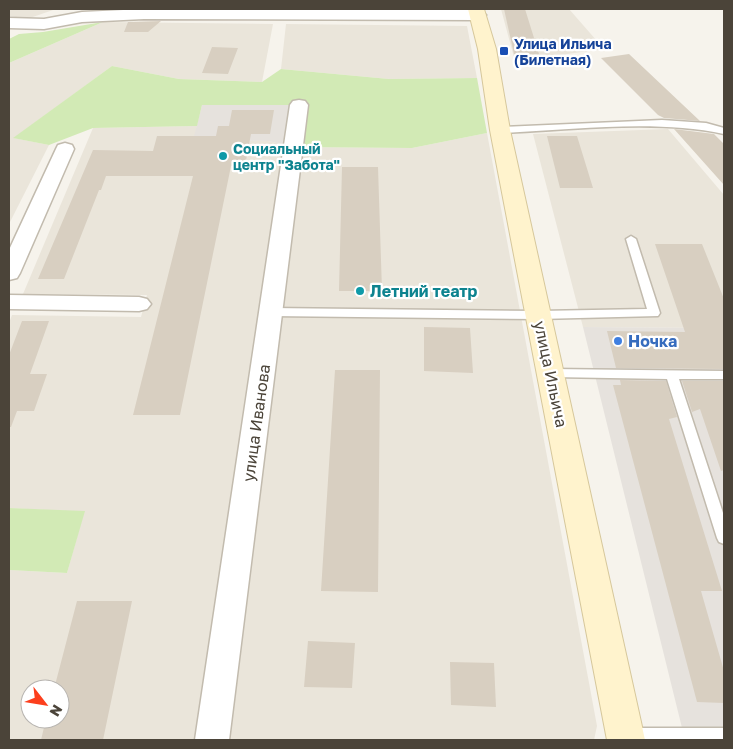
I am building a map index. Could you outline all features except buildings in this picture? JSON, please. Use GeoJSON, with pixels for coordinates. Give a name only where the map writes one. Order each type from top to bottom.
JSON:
{"type":"FeatureCollection","features":[{"type":"Feature","properties":{"kind":"main road","name":"улица Ильича"},"geometry":{"type":"LineString","coordinates":[[477,12],[487,49],[500,130],[626,738]]}},
{"type":"Feature","properties":{"kind":"street"},"geometry":{"type":"LineString","coordinates":[[10,25],[44,24],[88,13],[147,11],[477,12]]}},
{"type":"Feature","properties":{"kind":"street","name":"улица Иванова"},"geometry":{"type":"LineString","coordinates":[[212,740],[298,105]]}},
{"type":"Feature","properties":{"kind":"street"},"geometry":{"type":"LineString","coordinates":[[9,273],[65,149]]}},
{"type":"Feature","properties":{"kind":"street"},"geometry":{"type":"LineString","coordinates":[[9,302],[139,304]]}},
{"type":"Feature","properties":{"kind":"lane"},"geometry":{"type":"LineString","coordinates":[[500,130],[662,123],[706,126],[724,132]]}},
{"type":"Feature","properties":{"kind":"lane"},"geometry":{"type":"LineString","coordinates":[[271,312],[539,315],[654,313],[631,239]]}},
{"type":"Feature","properties":{"kind":"lane"},"geometry":{"type":"LineString","coordinates":[[552,374],[724,375]]}},
{"type":"Feature","properties":{"kind":"lane"},"geometry":{"type":"LineString","coordinates":[[672,374],[724,538]]}},
{"type":"Feature","properties":{"kind":"lane"},"geometry":{"type":"LineString","coordinates":[[626,738],[724,736]]}},
{"type":"Feature","properties":{"kind":"shaded area"},"geometry":{"type":"Polygon","coordinates":[[[9,9],[56,9],[27,19],[9,16],[9,9]]]}},
{"type":"Feature","properties":{"kind":"shaded area"},"geometry":{"type":"Polygon","coordinates":[[[438,9],[438,10],[121,10],[438,9]]]}},
{"type":"Feature","properties":{"kind":"shaded area"},"geometry":{"type":"Polygon","coordinates":[[[501,9],[569,9],[604,49],[515,61],[501,9]]]}},
{"type":"Feature","properties":{"kind":"shaded area"},"geometry":{"type":"Polygon","coordinates":[[[103,22],[273,24],[262,82],[179,79],[112,66],[14,138],[49,145],[9,224],[9,63],[103,22]]]}},
{"type":"Feature","properties":{"kind":"shaded area"},"geometry":{"type":"Polygon","coordinates":[[[286,24],[467,26],[477,78],[389,79],[281,69],[286,24]]]}},
{"type":"Feature","properties":{"kind":"shaded area"},"geometry":{"type":"Polygon","coordinates":[[[202,105],[299,105],[293,147],[268,141],[193,140],[202,105]]]}},
{"type":"Feature","properties":{"kind":"shaded area"},"geometry":{"type":"Polygon","coordinates":[[[197,126],[194,140],[268,141],[293,147],[412,148],[487,133],[597,726],[594,740],[9,740],[9,570],[67,573],[84,512],[9,508],[9,323],[12,315],[141,317],[147,295],[23,294],[93,128],[197,126]]]}},
{"type":"Feature","properties":{"kind":"shaded area"},"geometry":{"type":"Polygon","coordinates":[[[668,129],[724,195],[724,328],[583,327],[533,134],[668,129]]]}},
{"type":"Feature","properties":{"kind":"shaded area"},"geometry":{"type":"Polygon","coordinates":[[[583,327],[724,328],[724,740],[685,740],[583,327]]]}},
{"type":"Feature","properties":{"kind":"green space"},"geometry":{"type":"Polygon","coordinates":[[[103,22],[9,63],[9,39],[19,34],[103,22]]]}},
{"type":"Feature","properties":{"kind":"green space"},"geometry":{"type":"Polygon","coordinates":[[[112,66],[179,79],[262,82],[281,69],[389,79],[477,78],[487,133],[412,148],[293,147],[298,105],[202,105],[197,126],[93,128],[49,145],[13,138],[112,66]]]}},
{"type":"Feature","properties":{"kind":"green space"},"geometry":{"type":"Polygon","coordinates":[[[9,508],[85,511],[67,573],[9,570],[9,508]]]}},
{"type":"Feature","properties":{"kind":"place","name":"Улица Ильича (Билетная)"},"geometry":{"type":"Point","coordinates":[504,51]}},
{"type":"Feature","properties":{"kind":"place","name":"Социальный центр \"Забота\""},"geometry":{"type":"Point","coordinates":[223,156]}},
{"type":"Feature","properties":{"kind":"place","name":"Летний театр"},"geometry":{"type":"Point","coordinates":[360,291]}},
{"type":"Feature","properties":{"kind":"place","name":"Ночка"},"geometry":{"type":"Point","coordinates":[618,341]}}]}
